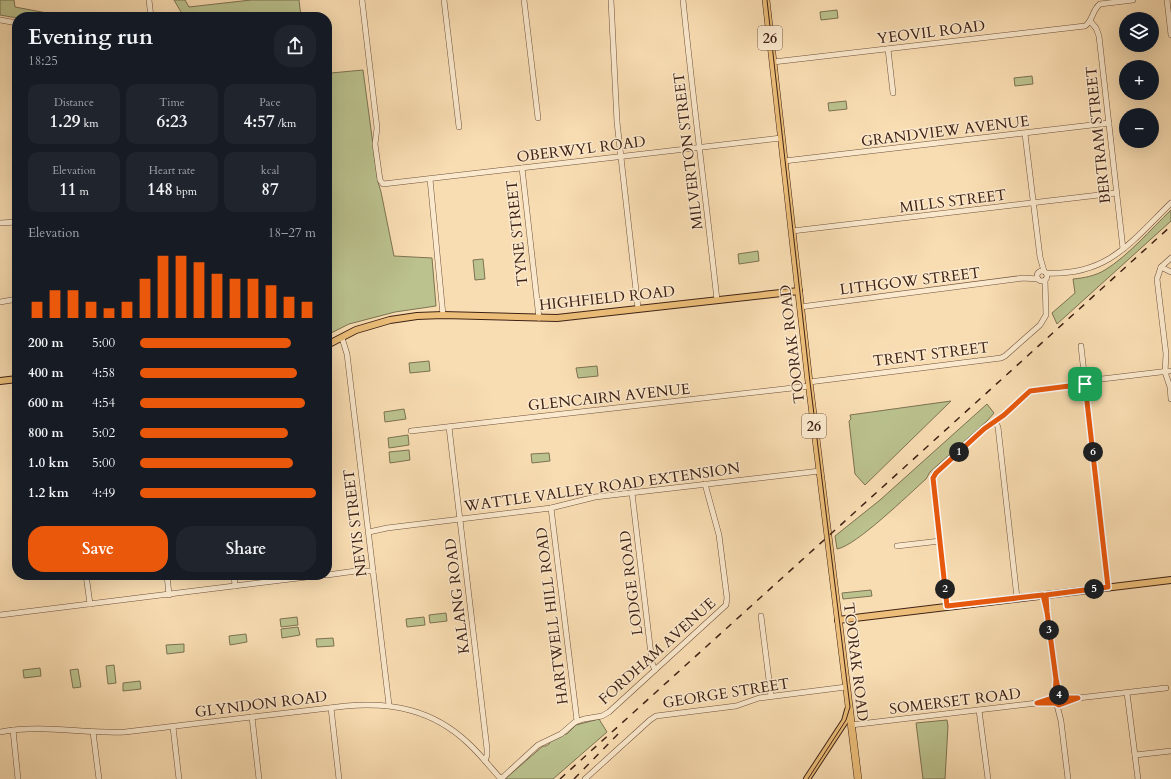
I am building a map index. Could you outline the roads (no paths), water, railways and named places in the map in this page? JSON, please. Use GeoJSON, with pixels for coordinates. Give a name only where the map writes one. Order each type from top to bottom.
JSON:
{"type":"FeatureCollection","features":[{"type":"Feature","properties":{"kind":"highway","name":"TOORAK ROAD"},"geometry":{"type":"LineString","coordinates":[[766,0],[809,384],[858,779]]}},
{"type":"Feature","properties":{"kind":"main road","name":"HIGHFIELD ROAD"},"geometry":{"type":"LineString","coordinates":[[332,343],[356,330],[390,320],[417,316],[443,315],[557,318],[799,291]]}},
{"type":"Feature","properties":{"kind":"main road"},"geometry":{"type":"LineString","coordinates":[[0,381],[12,380]]}},
{"type":"Feature","properties":{"kind":"main road"},"geometry":{"type":"LineString","coordinates":[[838,620],[1171,580]]}},
{"type":"Feature","properties":{"kind":"main road"},"geometry":{"type":"LineString","coordinates":[[807,779],[846,718],[849,704]]}},
{"type":"Feature","properties":{"kind":"main road"},"geometry":{"type":"LineString","coordinates":[[837,732],[847,731],[853,738]]}},
{"type":"Feature","properties":{"kind":"street"},"geometry":{"type":"LineString","coordinates":[[149,0],[150,12]]}},
{"type":"Feature","properties":{"kind":"street","name":"OBERWYL ROAD"},"geometry":{"type":"LineString","coordinates":[[362,0],[377,128],[375,144],[380,180],[383,184],[781,138]]}},
{"type":"Feature","properties":{"kind":"street"},"geometry":{"type":"LineString","coordinates":[[444,0],[459,127]]}},
{"type":"Feature","properties":{"kind":"street"},"geometry":{"type":"LineString","coordinates":[[524,0],[538,118]]}},
{"type":"Feature","properties":{"kind":"street"},"geometry":{"type":"LineString","coordinates":[[611,0],[617,122],[638,308]]}},
{"type":"Feature","properties":{"kind":"street","name":"MILVERTON STREET"},"geometry":{"type":"LineString","coordinates":[[683,0],[717,300]]}},
{"type":"Feature","properties":{"kind":"street"},"geometry":{"type":"LineString","coordinates":[[1090,21],[1096,8],[1100,4],[1132,0]]}},
{"type":"Feature","properties":{"kind":"street"},"geometry":{"type":"LineString","coordinates":[[1167,0],[1171,35]]}},
{"type":"Feature","properties":{"kind":"street"},"geometry":{"type":"LineString","coordinates":[[0,20],[12,22]]}},
{"type":"Feature","properties":{"kind":"street","name":"YEOVIL ROAD"},"geometry":{"type":"LineString","coordinates":[[773,62],[1083,26],[1090,21]]}},
{"type":"Feature","properties":{"kind":"street","name":"BERTRAM STREET"},"geometry":{"type":"LineString","coordinates":[[1090,21],[1096,28],[1099,36],[1123,249]]}},
{"type":"Feature","properties":{"kind":"street"},"geometry":{"type":"LineString","coordinates":[[888,49],[893,93]]}},
{"type":"Feature","properties":{"kind":"street","name":"GRANDVIEW AVENUE"},"geometry":{"type":"LineString","coordinates":[[784,161],[1109,123]]}},
{"type":"Feature","properties":{"kind":"street","name":"TRENT STREET"},"geometry":{"type":"LineString","coordinates":[[809,384],[1003,357],[1043,321],[1046,312],[1025,134]]}},
{"type":"Feature","properties":{"kind":"street","name":"TYNE STREET"},"geometry":{"type":"LineString","coordinates":[[522,168],[539,318]]}},
{"type":"Feature","properties":{"kind":"street"},"geometry":{"type":"LineString","coordinates":[[430,179],[443,315]]}},
{"type":"Feature","properties":{"kind":"street","name":"MILLS STREET"},"geometry":{"type":"LineString","coordinates":[[792,231],[1116,193]]}},
{"type":"Feature","properties":{"kind":"street","name":"LITHGOW STREET"},"geometry":{"type":"LineString","coordinates":[[800,307],[1042,276],[1089,268],[1107,261],[1123,249],[1171,202]]}},
{"type":"Feature","properties":{"kind":"street"},"geometry":{"type":"LineString","coordinates":[[0,223],[12,222]]}},
{"type":"Feature","properties":{"kind":"street"},"geometry":{"type":"LineString","coordinates":[[1171,258],[1161,267],[1157,279],[1167,351],[1167,371],[1170,377],[1171,399]]}},
{"type":"Feature","properties":{"kind":"street"},"geometry":{"type":"LineString","coordinates":[[1161,267],[1171,272]]}},
{"type":"Feature","properties":{"kind":"street"},"geometry":{"type":"LineString","coordinates":[[0,302],[12,300]]}},
{"type":"Feature","properties":{"kind":"street","name":"NEVIS STREET"},"geometry":{"type":"LineString","coordinates":[[342,338],[347,354],[389,705]]}},
{"type":"Feature","properties":{"kind":"street"},"geometry":{"type":"LineString","coordinates":[[1081,346],[1108,587]]}},
{"type":"Feature","properties":{"kind":"street"},"geometry":{"type":"LineString","coordinates":[[947,606],[933,476],[984,429],[1004,415],[1032,390],[1167,371]]}},
{"type":"Feature","properties":{"kind":"street","name":"GLENCAIRN AVENUE"},"geometry":{"type":"LineString","coordinates":[[411,432],[809,384]]}},
{"type":"Feature","properties":{"kind":"street"},"geometry":{"type":"LineString","coordinates":[[995,421],[998,427],[1017,598]]}},
{"type":"Feature","properties":{"kind":"street","name":"KALANG ROAD"},"geometry":{"type":"LineString","coordinates":[[449,427],[487,749],[485,761]]}},
{"type":"Feature","properties":{"kind":"street","name":"WATTLE VALLEY ROAD EXTENSION"},"geometry":{"type":"LineString","coordinates":[[368,530],[551,508],[591,498],[820,471]]}},
{"type":"Feature","properties":{"kind":"street","name":"FORDHAM AVENUE"},"geometry":{"type":"LineString","coordinates":[[501,779],[538,745],[561,734],[576,721],[607,714],[725,607],[727,603],[719,535],[705,484]]}},
{"type":"Feature","properties":{"kind":"street","name":"LODGE ROAD"},"geometry":{"type":"LineString","coordinates":[[632,493],[652,663],[656,670]]}},
{"type":"Feature","properties":{"kind":"street","name":"HARTWELL HILL ROAD"},"geometry":{"type":"LineString","coordinates":[[551,508],[576,721]]}},
{"type":"Feature","properties":{"kind":"street"},"geometry":{"type":"LineString","coordinates":[[897,546],[940,541]]}},
{"type":"Feature","properties":{"kind":"street"},"geometry":{"type":"LineString","coordinates":[[332,573],[373,569]]}},
{"type":"Feature","properties":{"kind":"street"},"geometry":{"type":"LineString","coordinates":[[87,580],[90,604]]}},
{"type":"Feature","properties":{"kind":"street"},"geometry":{"type":"LineString","coordinates":[[168,580],[169,595]]}},
{"type":"Feature","properties":{"kind":"street"},"geometry":{"type":"LineString","coordinates":[[234,580],[235,586]]}},
{"type":"Feature","properties":{"kind":"street"},"geometry":{"type":"LineString","coordinates":[[0,615],[169,595],[275,580]]}},
{"type":"Feature","properties":{"kind":"street"},"geometry":{"type":"LineString","coordinates":[[1045,595],[1068,779]]}},
{"type":"Feature","properties":{"kind":"street"},"geometry":{"type":"LineString","coordinates":[[761,616],[771,696]]}},
{"type":"Feature","properties":{"kind":"street","name":"GEORGE STREET"},"geometry":{"type":"LineString","coordinates":[[585,779],[655,717],[736,706],[756,698],[846,687]]}},
{"type":"Feature","properties":{"kind":"street","name":"SOMERSET ROAD"},"geometry":{"type":"LineString","coordinates":[[851,725],[1166,688]]}},
{"type":"Feature","properties":{"kind":"street"},"geometry":{"type":"LineString","coordinates":[[1127,692],[1138,779]]}},
{"type":"Feature","properties":{"kind":"street","name":"GLYNDON ROAD"},"geometry":{"type":"LineString","coordinates":[[0,732],[44,728],[93,732],[125,732],[331,708],[362,705],[389,705],[422,714],[442,723],[468,743],[501,779]]}},
{"type":"Feature","properties":{"kind":"street"},"geometry":{"type":"LineString","coordinates":[[331,708],[339,779]]}},
{"type":"Feature","properties":{"kind":"street"},"geometry":{"type":"LineString","coordinates":[[979,710],[988,779]]}},
{"type":"Feature","properties":{"kind":"street"},"geometry":{"type":"LineString","coordinates":[[252,717],[259,779]]}},
{"type":"Feature","properties":{"kind":"street"},"geometry":{"type":"LineString","coordinates":[[173,727],[179,779]]}},
{"type":"Feature","properties":{"kind":"street"},"geometry":{"type":"LineString","coordinates":[[12,730],[18,779]]}},
{"type":"Feature","properties":{"kind":"street"},"geometry":{"type":"LineString","coordinates":[[93,732],[99,779]]}},
{"type":"Feature","properties":{"kind":"street"},"geometry":{"type":"LineString","coordinates":[[1135,755],[1171,751]]}},
{"type":"Feature","properties":{"kind":"tram line"},"geometry":{"type":"LineString","coordinates":[[767,0],[810,382],[850,707],[846,720],[808,779]]}},
{"type":"Feature","properties":{"kind":"railway"},"geometry":{"type":"LineString","coordinates":[[560,779],[1171,226]]}},
{"type":"Feature","properties":{"kind":"railway"},"geometry":{"type":"LineString","coordinates":[[574,779],[618,734]]}}]}
